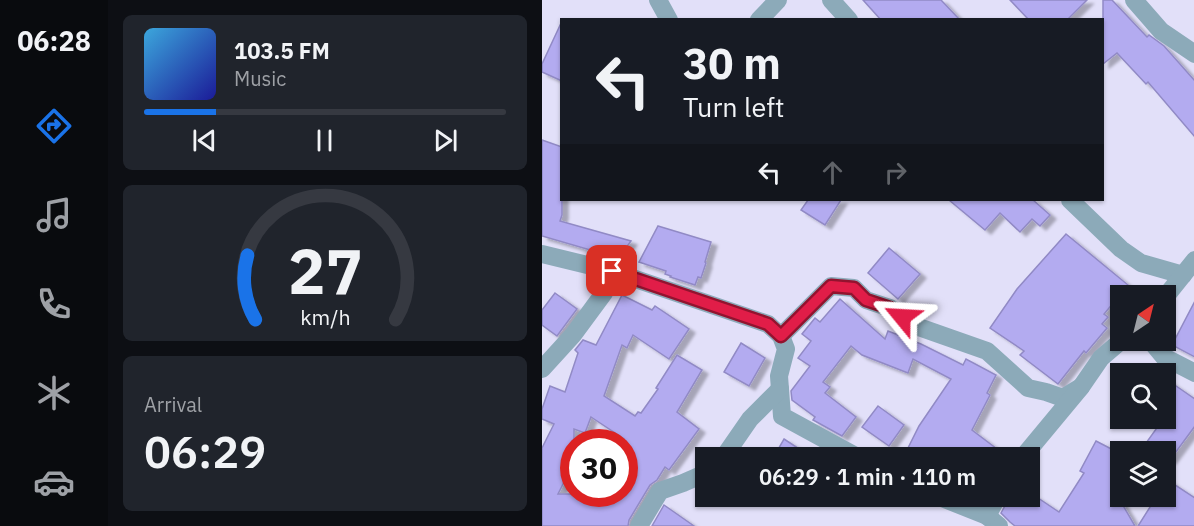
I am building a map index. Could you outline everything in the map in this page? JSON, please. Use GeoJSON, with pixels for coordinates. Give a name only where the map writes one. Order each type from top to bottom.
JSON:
{"type":"FeatureCollection","features":[{"type":"Feature","properties":{"kind":"street"},"geometry":{"type":"LineString","coordinates":[[659,0],[668,18]]}},
{"type":"Feature","properties":{"kind":"street"},"geometry":{"type":"LineString","coordinates":[[761,18],[778,0]]}},
{"type":"Feature","properties":{"kind":"street"},"geometry":{"type":"LineString","coordinates":[[831,0],[847,18]]}},
{"type":"Feature","properties":{"kind":"street"},"geometry":{"type":"LineString","coordinates":[[1134,0],[1161,31],[1194,54]]}},
{"type":"Feature","properties":{"kind":"street"},"geometry":{"type":"LineString","coordinates":[[1071,201],[1121,249],[1141,263],[1183,275]]}},
{"type":"Feature","properties":{"kind":"street"},"geometry":{"type":"LineString","coordinates":[[542,254],[612,271],[768,324],[781,336],[786,349],[779,376],[782,416],[839,447]]}},
{"type":"Feature","properties":{"kind":"street"},"geometry":{"type":"LineString","coordinates":[[1175,285],[1194,260]]}},
{"type":"Feature","properties":{"kind":"street"},"geometry":{"type":"LineString","coordinates":[[542,369],[573,335],[604,293],[612,271]]}},
{"type":"Feature","properties":{"kind":"street"},"geometry":{"type":"LineString","coordinates":[[781,336],[831,286],[854,288],[866,300],[890,308],[913,325],[987,351],[1028,388],[1063,398],[1082,387]]}},
{"type":"Feature","properties":{"kind":"street"},"geometry":{"type":"LineString","coordinates":[[1031,447],[1082,387],[1101,358],[1110,350]]}},
{"type":"Feature","properties":{"kind":"street"},"geometry":{"type":"LineString","coordinates":[[1159,351],[1164,357],[1194,373]]}},
{"type":"Feature","properties":{"kind":"street"},"geometry":{"type":"LineString","coordinates":[[731,447],[750,419],[780,389]]}},
{"type":"Feature","properties":{"kind":"street"},"geometry":{"type":"LineString","coordinates":[[639,526],[660,491],[695,478]]}},
{"type":"Feature","properties":{"kind":"street"},"geometry":{"type":"LineString","coordinates":[[962,507],[993,521]]}},
{"type":"Feature","properties":{"kind":"building"},"geometry":{"type":"Polygon","coordinates":[[[863,0],[941,0],[958,18],[879,18],[863,0]]]}},
{"type":"Feature","properties":{"kind":"building"},"geometry":{"type":"Polygon","coordinates":[[[1010,0],[1087,0],[1069,18],[1027,18],[1010,0]]]}},
{"type":"Feature","properties":{"kind":"building"},"geometry":{"type":"Polygon","coordinates":[[[1103,0],[1112,0],[1147,37],[1149,35],[1164,46],[1195,81],[1195,137],[1148,82],[1146,84],[1117,53],[1104,63],[1103,0]]]}},
{"type":"Feature","properties":{"kind":"building"},"geometry":{"type":"Polygon","coordinates":[[[560,25],[560,80],[542,72],[542,64],[560,25]]]}},
{"type":"Feature","properties":{"kind":"building"},"geometry":{"type":"Polygon","coordinates":[[[542,140],[560,146],[562,215],[560,221],[631,241],[620,256],[604,251],[604,254],[542,236],[542,140]]]}},
{"type":"Feature","properties":{"kind":"building"},"geometry":{"type":"Polygon","coordinates":[[[807,201],[840,201],[825,225],[801,210],[807,201]]]}},
{"type":"Feature","properties":{"kind":"building"},"geometry":{"type":"Polygon","coordinates":[[[950,201],[1034,201],[1050,215],[1040,226],[1032,219],[1020,232],[1000,213],[985,230],[950,201]]]}},
{"type":"Feature","properties":{"kind":"building"},"geometry":{"type":"Polygon","coordinates":[[[658,226],[711,242],[701,278],[698,277],[695,285],[670,277],[665,274],[666,271],[639,262],[658,226]]]}},
{"type":"Feature","properties":{"kind":"building"},"geometry":{"type":"Polygon","coordinates":[[[1066,234],[1128,285],[1110,285],[1110,307],[1104,314],[1108,317],[1102,324],[1107,328],[1086,353],[1084,351],[1058,384],[1020,355],[1024,351],[990,328],[1017,289],[1066,234]]]}},
{"type":"Feature","properties":{"kind":"building"},"geometry":{"type":"Polygon","coordinates":[[[889,248],[920,274],[898,299],[868,273],[889,248]]]}},
{"type":"Feature","properties":{"kind":"building"},"geometry":{"type":"Polygon","coordinates":[[[555,293],[577,309],[557,336],[542,325],[542,310],[555,293]]]}},
{"type":"Feature","properties":{"kind":"building"},"geometry":{"type":"Polygon","coordinates":[[[622,295],[652,310],[655,306],[689,329],[669,359],[633,335],[627,348],[622,345],[604,396],[635,416],[638,412],[641,413],[658,389],[656,388],[677,355],[702,370],[677,412],[699,429],[669,470],[665,467],[657,480],[650,485],[638,505],[638,429],[609,429],[591,417],[586,429],[560,429],[560,490],[558,494],[560,494],[560,507],[637,507],[628,526],[542,526],[542,448],[554,424],[542,419],[542,409],[550,386],[565,392],[578,353],[575,350],[583,340],[596,345],[622,295]]]}},
{"type":"Feature","properties":{"kind":"building"},"geometry":{"type":"Polygon","coordinates":[[[840,299],[885,339],[888,331],[963,365],[966,359],[996,375],[987,393],[990,395],[972,430],[994,447],[908,447],[919,426],[951,379],[913,359],[908,373],[862,355],[851,346],[823,382],[830,387],[825,393],[856,417],[842,436],[813,420],[815,417],[792,400],[791,391],[810,366],[798,358],[811,341],[802,334],[815,318],[820,322],[840,299]]]}},
{"type":"Feature","properties":{"kind":"building"},"geometry":{"type":"Polygon","coordinates":[[[1195,301],[1195,357],[1176,347],[1176,337],[1195,301]]]}},
{"type":"Feature","properties":{"kind":"building"},"geometry":{"type":"Polygon","coordinates":[[[741,343],[765,358],[749,386],[724,372],[741,343]]]}},
{"type":"Feature","properties":{"kind":"building"},"geometry":{"type":"Polygon","coordinates":[[[1176,386],[1195,399],[1195,426],[1176,452],[1176,441],[1147,441],[1156,429],[1176,429],[1176,386]]]}},
{"type":"Feature","properties":{"kind":"building"},"geometry":{"type":"Polygon","coordinates":[[[878,406],[904,425],[889,446],[862,427],[878,406]]]}},
{"type":"Feature","properties":{"kind":"building"},"geometry":{"type":"Polygon","coordinates":[[[784,439],[796,447],[779,447],[784,439]]]}},
{"type":"Feature","properties":{"kind":"building"},"geometry":{"type":"Polygon","coordinates":[[[1096,441],[1110,448],[1110,507],[1124,507],[1135,526],[1015,526],[1001,513],[1004,507],[1040,507],[1040,499],[1059,512],[1084,473],[1080,471],[1096,441]]]}},
{"type":"Feature","properties":{"kind":"building"},"geometry":{"type":"Polygon","coordinates":[[[1176,486],[1195,498],[1195,526],[1138,526],[1150,507],[1176,507],[1176,486]]]}},
{"type":"Feature","properties":{"kind":"building"},"geometry":{"type":"Polygon","coordinates":[[[664,505],[694,526],[652,526],[664,505]]]}},
{"type":"Feature","properties":{"kind":"route"},"geometry":{"type":"LineString","coordinates":[[612,271],[768,324],[781,336],[831,286],[854,288],[866,300],[890,308],[902,317]]}}]}
